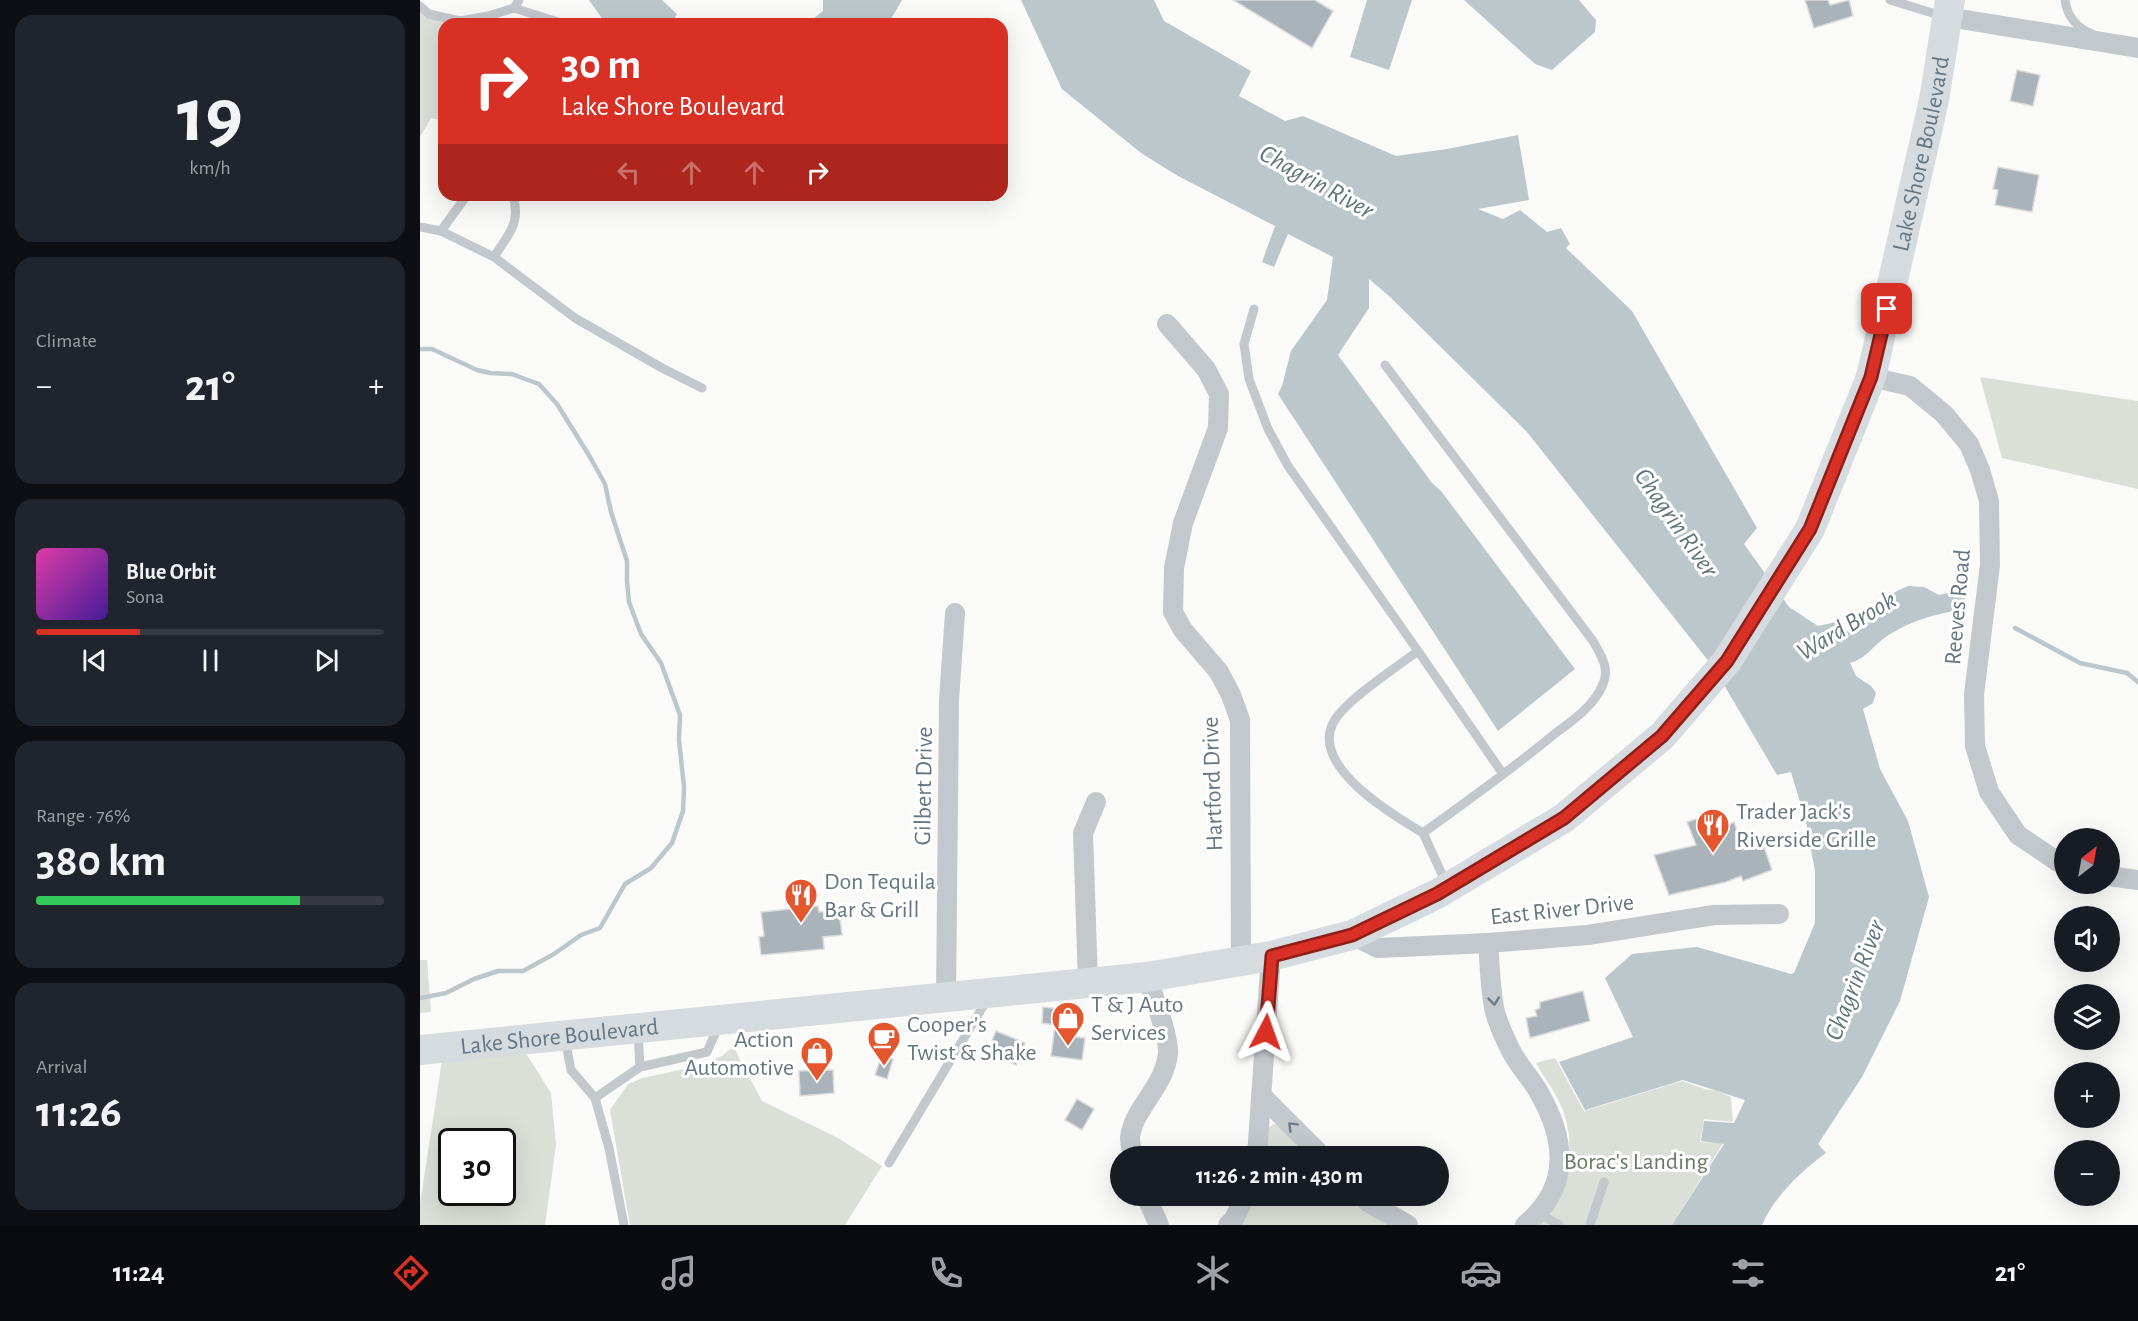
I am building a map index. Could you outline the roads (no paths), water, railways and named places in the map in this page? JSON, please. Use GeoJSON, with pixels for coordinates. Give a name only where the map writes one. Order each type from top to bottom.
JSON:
{"type":"FeatureCollection","features":[{"type":"Feature","properties":{"kind":"main road","name":"Lake Shore Boulevard"},"geometry":{"type":"LineString","coordinates":[[420,1050],[1147,977],[1272,956],[1352,935],[1448,887],[1564,818],[1662,736],[1727,661],[1810,529],[1871,377],[1934,100],[1949,9]]}},
{"type":"Feature","properties":{"kind":"street"},"geometry":{"type":"LineString","coordinates":[[1949,9],[2138,48]]}},
{"type":"Feature","properties":{"kind":"street","name":"Hartford Drive"},"geometry":{"type":"LineString","coordinates":[[1167,324],[1206,369],[1219,394],[1218,428],[1183,523],[1174,567],[1173,612],[1183,630],[1219,672],[1240,720],[1241,961]]}},
{"type":"Feature","properties":{"kind":"street","name":"Reeves Road"},"geometry":{"type":"LineString","coordinates":[[1871,377],[1910,386],[1944,414],[1969,444],[1980,470],[1989,501],[1990,565],[1974,694],[1975,746],[1989,792],[2018,835],[2054,859]]}},
{"type":"Feature","properties":{"kind":"street","name":"Gilbert Drive"},"geometry":{"type":"LineString","coordinates":[[946,996],[949,700],[955,613]]}},
{"type":"Feature","properties":{"kind":"street"},"geometry":{"type":"LineString","coordinates":[[1088,982],[1083,833],[1096,802]]}},
{"type":"Feature","properties":{"kind":"street"},"geometry":{"type":"LineString","coordinates":[[2120,878],[2138,880]]}},
{"type":"Feature","properties":{"kind":"street","name":"East River Drive"},"geometry":{"type":"LineString","coordinates":[[1352,935],[1377,948],[1488,943],[1588,935],[1714,915],[1779,914]]}},
{"type":"Feature","properties":{"kind":"street"},"geometry":{"type":"LineString","coordinates":[[1488,943],[1495,1012],[1510,1050],[1537,1090],[1553,1121],[1561,1155],[1557,1184],[1532,1219]]}},
{"type":"Feature","properties":{"kind":"street"},"geometry":{"type":"LineString","coordinates":[[1258,1146],[1272,956]]}},
{"type":"Feature","properties":{"kind":"street"},"geometry":{"type":"LineString","coordinates":[[1131,1146],[1130,1138],[1137,1118],[1159,1083],[1165,1069],[1168,1051],[1158,1009],[1147,977]]}},
{"type":"Feature","properties":{"kind":"street"},"geometry":{"type":"LineString","coordinates":[[1261,1095],[1312,1146]]}},
{"type":"Feature","properties":{"kind":"street"},"geometry":{"type":"LineString","coordinates":[[1150,1206],[1159,1225]]}},
{"type":"Feature","properties":{"kind":"street"},"geometry":{"type":"LineString","coordinates":[[1228,1225],[1234,1219],[1240,1206]]}},
{"type":"Feature","properties":{"kind":"street"},"geometry":{"type":"LineString","coordinates":[[1375,1206],[1408,1225]]}},
{"type":"Feature","properties":{"kind":"lane"},"geometry":{"type":"LineString","coordinates":[[1890,0],[1949,9]]}},
{"type":"Feature","properties":{"kind":"lane"},"geometry":{"type":"LineString","coordinates":[[2065,0],[2066,8],[2072,19],[2084,31],[2113,44]]}},
{"type":"Feature","properties":{"kind":"lane"},"geometry":{"type":"LineString","coordinates":[[477,18],[517,4],[550,18]]}},
{"type":"Feature","properties":{"kind":"lane"},"geometry":{"type":"LineString","coordinates":[[420,6],[429,15],[444,18]]}},
{"type":"Feature","properties":{"kind":"lane"},"geometry":{"type":"LineString","coordinates":[[441,231],[463,201]]}},
{"type":"Feature","properties":{"kind":"lane"},"geometry":{"type":"LineString","coordinates":[[494,257],[514,226],[517,211],[514,201]]}},
{"type":"Feature","properties":{"kind":"lane"},"geometry":{"type":"LineString","coordinates":[[420,227],[441,231],[494,257],[575,318],[702,388]]}},
{"type":"Feature","properties":{"kind":"lane"},"geometry":{"type":"LineString","coordinates":[[1254,309],[1244,344],[1249,379],[1268,429],[1288,466],[1503,774]]}},
{"type":"Feature","properties":{"kind":"lane"},"geometry":{"type":"LineString","coordinates":[[1384,365],[1593,641],[1603,659],[1606,671],[1604,683],[1585,710],[1423,832]]}},
{"type":"Feature","properties":{"kind":"lane"},"geometry":{"type":"LineString","coordinates":[[1418,651],[1347,706],[1332,724],[1330,745],[1339,765],[1359,789],[1393,815],[1423,832],[1448,887]]}},
{"type":"Feature","properties":{"kind":"lane"},"geometry":{"type":"LineString","coordinates":[[889,1163],[992,991]]}},
{"type":"Feature","properties":{"kind":"lane"},"geometry":{"type":"LineString","coordinates":[[595,1098],[640,1067],[707,1052],[722,1018]]}},
{"type":"Feature","properties":{"kind":"lane"},"geometry":{"type":"LineString","coordinates":[[638,1027],[640,1067]]}},
{"type":"Feature","properties":{"kind":"lane"},"geometry":{"type":"LineString","coordinates":[[564,1034],[571,1070],[595,1098],[609,1148],[624,1225]]}},
{"type":"Feature","properties":{"kind":"lane"},"geometry":{"type":"LineString","coordinates":[[1590,1225],[1604,1182]]}},
{"type":"Feature","properties":{"kind":"lane"},"geometry":{"type":"LineString","coordinates":[[1532,1219],[1559,1225]]}},
{"type":"Feature","properties":{"kind":"water"},"geometry":{"type":"Polygon","coordinates":[[[589,0],[662,0],[677,14],[675,18],[602,18],[589,0]]]}},
{"type":"Feature","properties":{"kind":"water"},"geometry":{"type":"Polygon","coordinates":[[[823,0],[902,0],[892,18],[814,18],[823,11],[823,0]]]}},
{"type":"Feature","properties":{"kind":"water","name":"Chagrin River"},"geometry":{"type":"Polygon","coordinates":[[[1021,0],[1154,0],[1164,21],[1251,71],[1239,96],[1285,121],[1303,116],[1396,156],[1518,135],[1529,200],[1478,209],[1503,219],[1520,210],[1547,232],[1561,228],[1570,244],[1566,248],[1632,311],[1757,528],[1744,544],[1789,607],[1818,626],[1836,622],[1851,634],[1865,626],[1895,592],[1908,586],[1924,587],[1939,595],[1966,589],[1968,592],[1959,610],[1933,616],[1900,628],[1862,657],[1850,663],[1856,676],[1871,686],[1876,693],[1873,703],[1863,709],[1880,769],[1908,821],[1929,897],[1900,1001],[1862,1077],[1818,1144],[1826,1153],[1789,1185],[1774,1204],[1762,1225],[1672,1225],[1724,1144],[1701,1141],[1704,1121],[1734,1123],[1745,1100],[1683,1080],[1585,1110],[1559,1062],[1633,1037],[1605,978],[1632,954],[1697,947],[1794,973],[1815,923],[1815,871],[1806,822],[1791,772],[1777,775],[1714,668],[1527,432],[1369,279],[1369,308],[1338,355],[1432,483],[1441,491],[1575,669],[1498,731],[1278,394],[1291,351],[1327,300],[1333,257],[1288,234],[1274,267],[1262,262],[1275,226],[1178,176],[1141,153],[1062,89],[1021,0]]]}},
{"type":"Feature","properties":{"kind":"water"},"geometry":{"type":"Polygon","coordinates":[[[1367,0],[1412,0],[1389,70],[1350,57],[1367,0]]]}},
{"type":"Feature","properties":{"kind":"water"},"geometry":{"type":"Polygon","coordinates":[[[1464,0],[1579,0],[1596,20],[1595,32],[1552,70],[1535,64],[1464,0]]]}},
{"type":"Feature","properties":{"kind":"waterway"},"geometry":{"type":"LineString","coordinates":[[420,349],[432,349],[477,370],[512,374],[539,384],[557,404],[590,457],[605,484],[611,512],[627,561],[629,602],[641,634],[661,663],[680,715],[679,740],[684,787],[683,811],[672,843],[651,868],[625,884],[600,928],[581,935],[554,954],[523,971],[498,971],[474,979],[446,993],[420,998]]}},
{"type":"Feature","properties":{"kind":"waterway","name":"Ward Brook"},"geometry":{"type":"LineString","coordinates":[[2015,628],[2080,663],[2127,673],[2138,682]]}},
{"type":"Feature","properties":{"kind":"place","name":"Trader Jack's Riverside Grille"},"geometry":{"type":"Point","coordinates":[1713,854]}},
{"type":"Feature","properties":{"kind":"place","name":"Don Tequila Bar & Grill"},"geometry":{"type":"Point","coordinates":[801,924]}},
{"type":"Feature","properties":{"kind":"place","name":"T & J Auto Services"},"geometry":{"type":"Point","coordinates":[1068,1047]}},
{"type":"Feature","properties":{"kind":"place","name":"Cooper's Twist & Shake"},"geometry":{"type":"Point","coordinates":[884,1067]}},
{"type":"Feature","properties":{"kind":"place","name":"Action Automotive"},"geometry":{"type":"Point","coordinates":[817,1082]}},
{"type":"Feature","properties":{"kind":"park label","name":"Borac's Landing"},"geometry":{"type":"Point","coordinates":[1636,1161]}}]}
